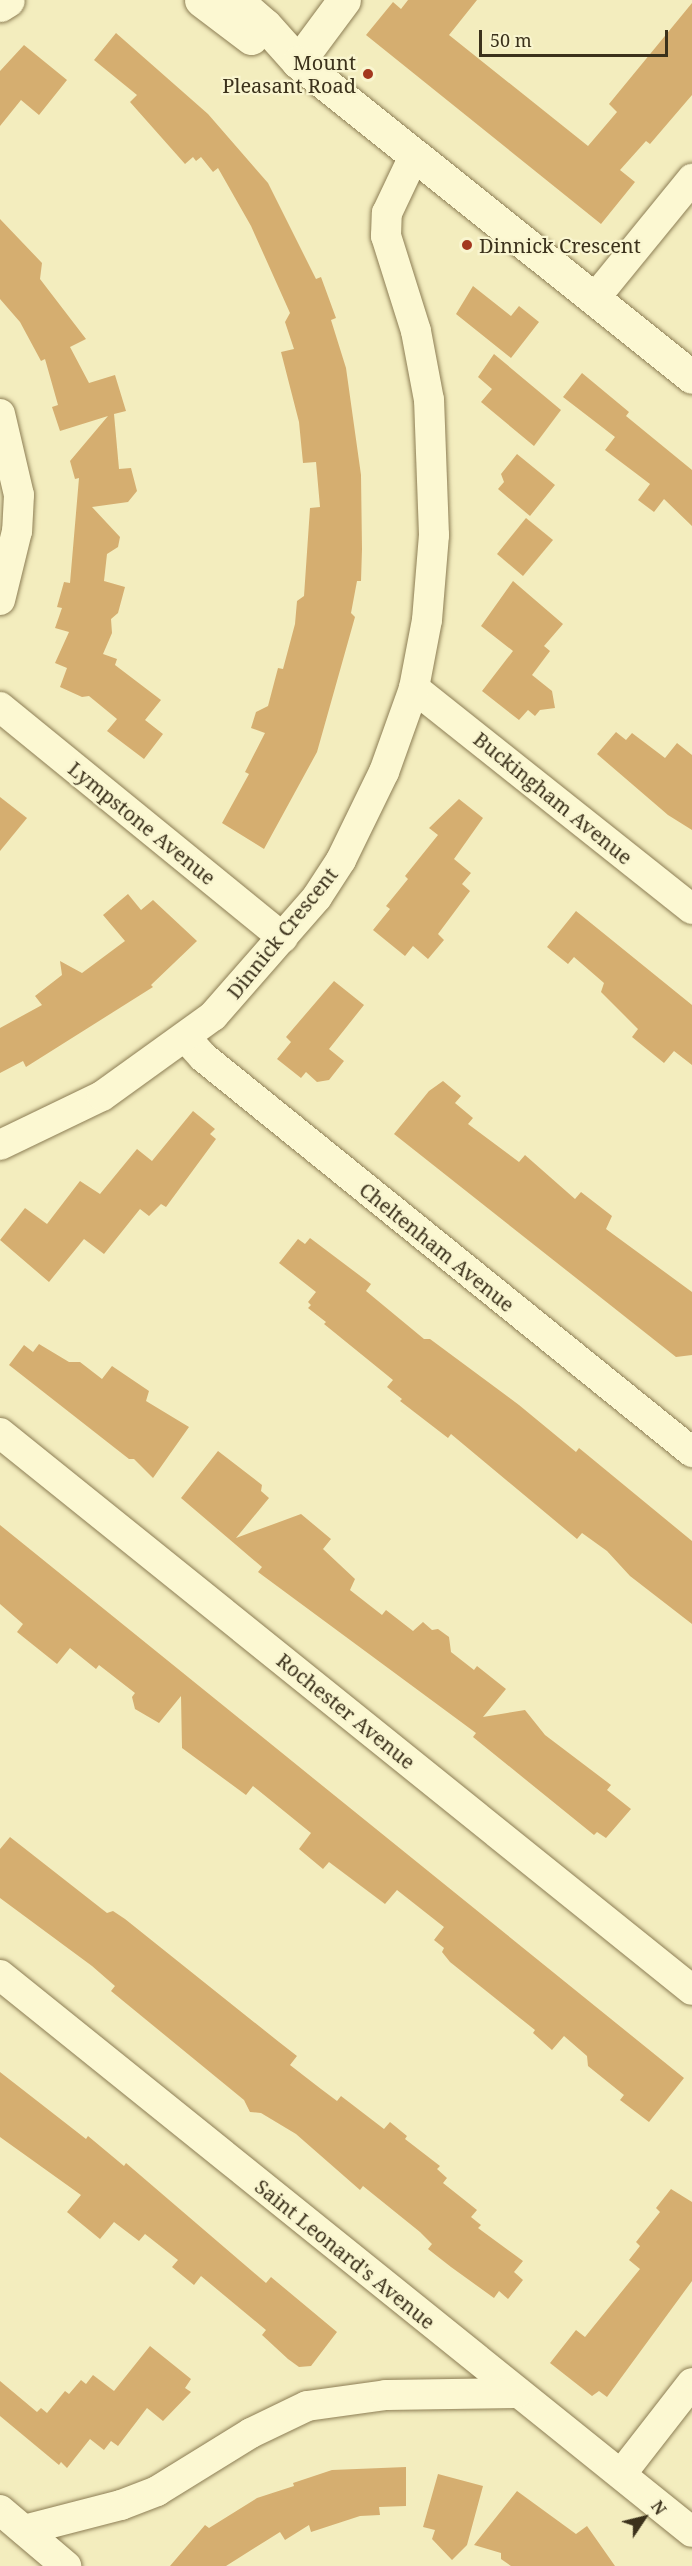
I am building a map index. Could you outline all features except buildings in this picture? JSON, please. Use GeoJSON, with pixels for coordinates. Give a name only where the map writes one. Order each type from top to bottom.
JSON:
{"type":"FeatureCollection","features":[{"type":"Feature","properties":{"kind":"main road"},"geometry":{"type":"LineString","coordinates":[[0,5],[8,0]]}},
{"type":"Feature","properties":{"kind":"main road"},"geometry":{"type":"LineString","coordinates":[[201,0],[250,38],[298,62]]}},
{"type":"Feature","properties":{"kind":"main road"},"geometry":{"type":"LineString","coordinates":[[236,0],[265,25],[298,62],[692,377]]}},
{"type":"Feature","properties":{"kind":"main road"},"geometry":{"type":"LineString","coordinates":[[298,62],[344,0]]}},
{"type":"Feature","properties":{"kind":"street","name":"Dinnick Crescent"},"geometry":{"type":"LineString","coordinates":[[0,1145],[102,1096],[186,1038],[213,1016],[283,938],[341,860],[384,772],[414,688],[432,571],[435,507],[432,435],[416,331],[386,236],[387,213],[414,156]]}},
{"type":"Feature","properties":{"kind":"street"},"geometry":{"type":"LineString","coordinates":[[595,298],[692,179]]}},
{"type":"Feature","properties":{"kind":"street"},"geometry":{"type":"LineString","coordinates":[[0,414],[19,495],[17,531],[0,600]]}},
{"type":"Feature","properties":{"kind":"street","name":"Buckingham Avenue"},"geometry":{"type":"LineString","coordinates":[[414,688],[692,909]]}},
{"type":"Feature","properties":{"kind":"street","name":"Lympstone Avenue"},"geometry":{"type":"LineString","coordinates":[[0,707],[283,938]]}},
{"type":"Feature","properties":{"kind":"street","name":"Cheltenham Avenue"},"geometry":{"type":"LineString","coordinates":[[186,1038],[203,1057],[692,1452]]}},
{"type":"Feature","properties":{"kind":"street","name":"Rochester Avenue"},"geometry":{"type":"LineString","coordinates":[[0,1433],[692,1990]]}},
{"type":"Feature","properties":{"kind":"street","name":"Saint Leonard's Avenue"},"geometry":{"type":"LineString","coordinates":[[0,1975],[517,2393],[622,2473],[692,2532]]}},
{"type":"Feature","properties":{"kind":"street"},"geometry":{"type":"LineString","coordinates":[[622,2473],[692,2383]]}},
{"type":"Feature","properties":{"kind":"street"},"geometry":{"type":"LineString","coordinates":[[0,2510],[44,2552],[121,2505],[157,2491],[251,2433],[307,2406],[386,2395],[517,2393]]}},
{"type":"Feature","properties":{"kind":"place","name":"Mount Pleasant Road"},"geometry":{"type":"Point","coordinates":[368,74]}},
{"type":"Feature","properties":{"kind":"place","name":"Dinnick Crescent"},"geometry":{"type":"Point","coordinates":[467,245]}}]}
